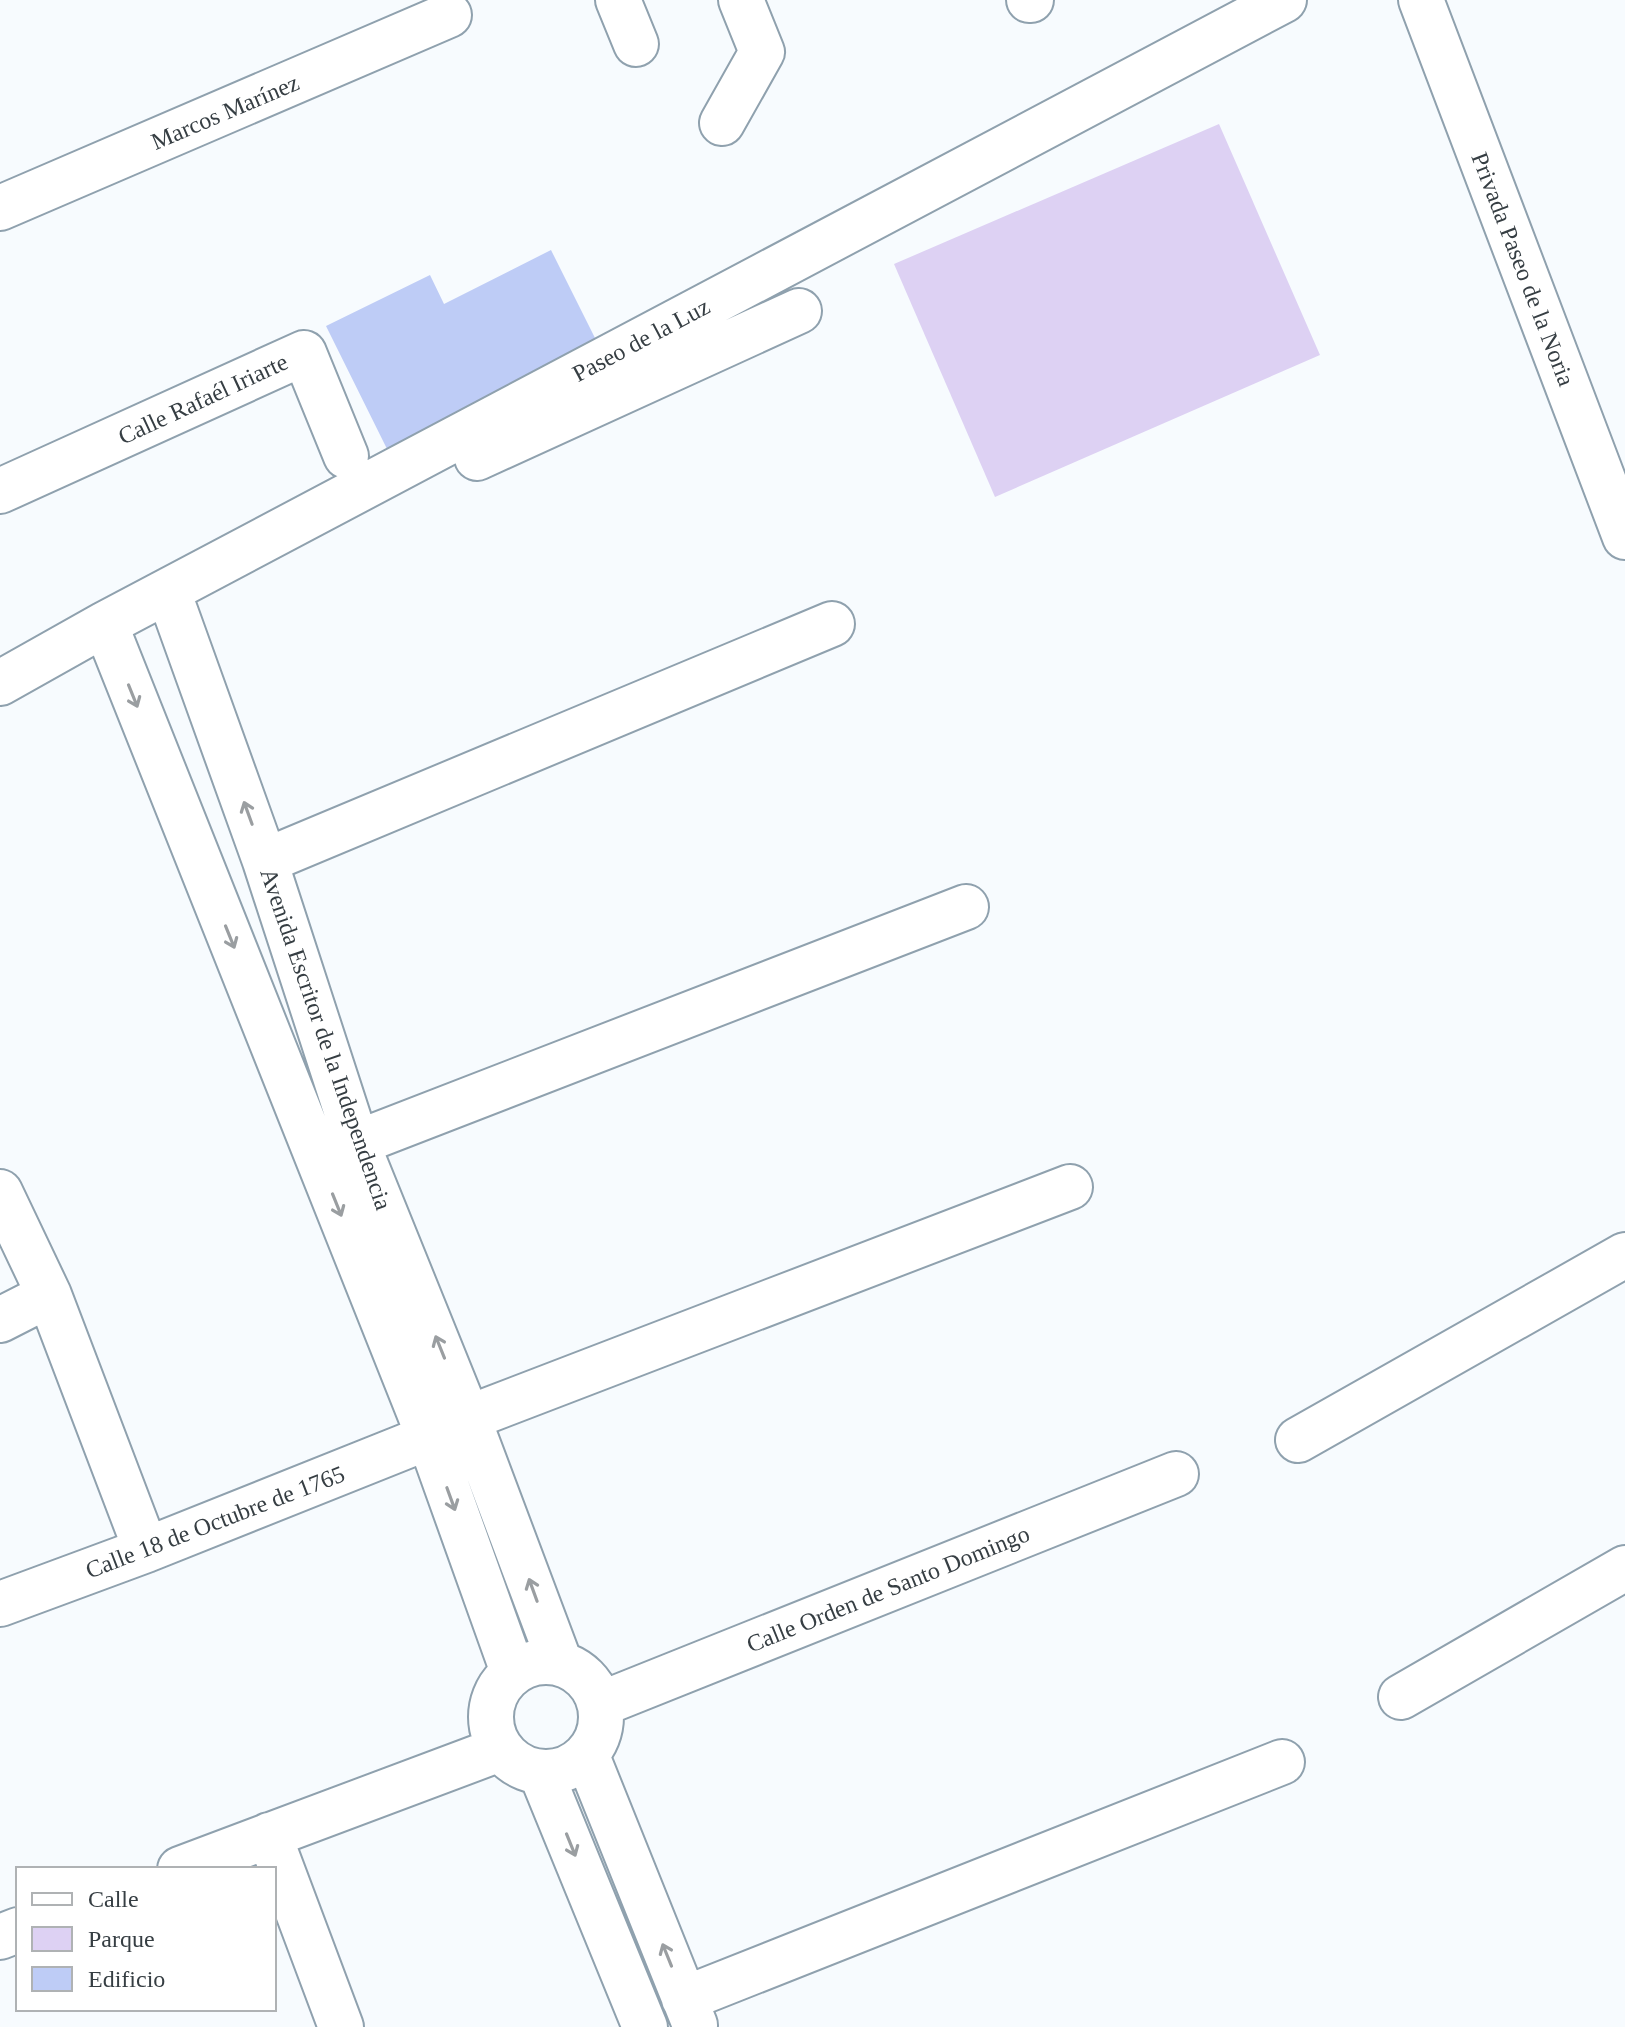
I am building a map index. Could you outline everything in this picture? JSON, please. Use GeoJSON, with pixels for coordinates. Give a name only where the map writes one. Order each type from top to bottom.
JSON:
{"type":"FeatureCollection","features":[{"type":"Feature","properties":{"kind":"street"},"geometry":{"type":"LineString","coordinates":[[618,0],[636,44]]}},
{"type":"Feature","properties":{"kind":"street"},"geometry":{"type":"LineString","coordinates":[[722,123],[762,52],[741,0]]}},
{"type":"Feature","properties":{"kind":"street","name":"Paseo de la Luz"},"geometry":{"type":"LineString","coordinates":[[0,683],[105,624],[1284,0]]}},
{"type":"Feature","properties":{"kind":"street","name":"Privada Paseo de la Noria"},"geometry":{"type":"LineString","coordinates":[[1421,0],[1625,537]]}},
{"type":"Feature","properties":{"kind":"street","name":"Marcos Marínez"},"geometry":{"type":"LineString","coordinates":[[0,208],[449,15]]}},
{"type":"Feature","properties":{"kind":"street"},"geometry":{"type":"LineString","coordinates":[[170,590],[186,599],[197,597],[468,462],[799,311]]}},
{"type":"Feature","properties":{"kind":"street","name":"Calle Rafaél Iriarte"},"geometry":{"type":"LineString","coordinates":[[0,491],[304,353],[346,456]]}},
{"type":"Feature","properties":{"kind":"street","name":"Avenida Escritor de la Independencia"},"geometry":{"type":"LineString","coordinates":[[170,590],[265,861],[337,1150],[429,1437],[513,1672]]}},
{"type":"Feature","properties":{"kind":"street","name":"Avenida Escritor de la Independencia"},"geometry":{"type":"LineString","coordinates":[[105,624],[337,1150],[468,1418],[560,1663]]}},
{"type":"Feature","properties":{"kind":"street"},"geometry":{"type":"LineString","coordinates":[[265,861],[832,624]]}},
{"type":"Feature","properties":{"kind":"street"},"geometry":{"type":"LineString","coordinates":[[337,1150],[966,907]]}},
{"type":"Feature","properties":{"kind":"street"},"geometry":{"type":"LineString","coordinates":[[468,1418],[1070,1187]]}},
{"type":"Feature","properties":{"kind":"street"},"geometry":{"type":"LineString","coordinates":[[0,1192],[49,1295],[146,1550]]}},
{"type":"Feature","properties":{"kind":"street"},"geometry":{"type":"LineString","coordinates":[[1298,1440],[1625,1255]]}},
{"type":"Feature","properties":{"kind":"street"},"geometry":{"type":"LineString","coordinates":[[0,1320],[49,1295]]}},
{"type":"Feature","properties":{"kind":"street","name":"Calle 18 de Octubre de 1765"},"geometry":{"type":"LineString","coordinates":[[0,1604],[146,1550],[429,1437]]}},
{"type":"Feature","properties":{"kind":"street","name":"Calle Orden de Santo Domingo"},"geometry":{"type":"LineString","coordinates":[[601,1704],[1176,1474]]}},
{"type":"Feature","properties":{"kind":"street"},"geometry":{"type":"LineString","coordinates":[[1401,1697],[1625,1568]]}},
{"type":"Feature","properties":{"kind":"street"},"geometry":{"type":"LineString","coordinates":[[544,1661],[560,1663],[578,1672],[592,1686],[601,1704],[602,1723],[597,1741],[587,1756],[566,1770],[541,1773],[525,1769],[511,1761],[500,1749],[491,1724],[493,1699],[501,1684],[513,1672],[544,1661]]}},
{"type":"Feature","properties":{"kind":"street"},"geometry":{"type":"LineString","coordinates":[[185,1867],[500,1749]]}},
{"type":"Feature","properties":{"kind":"street"},"geometry":{"type":"LineString","coordinates":[[587,1756],[690,2013],[1282,1762]]}},
{"type":"Feature","properties":{"kind":"street"},"geometry":{"type":"LineString","coordinates":[[541,1773],[645,2027]]}},
{"type":"Feature","properties":{"kind":"street"},"geometry":{"type":"LineString","coordinates":[[269,1835],[341,2027]]}},
{"type":"Feature","properties":{"kind":"green space"},"geometry":{"type":"Polygon","coordinates":[[[1219,124],[1320,355],[995,497],[894,264],[1219,124]]]}},
{"type":"Feature","properties":{"kind":"building"},"geometry":{"type":"Polygon","coordinates":[[[551,250],[602,352],[391,457],[326,326],[430,275],[444,304],[551,250]]]}}]}
